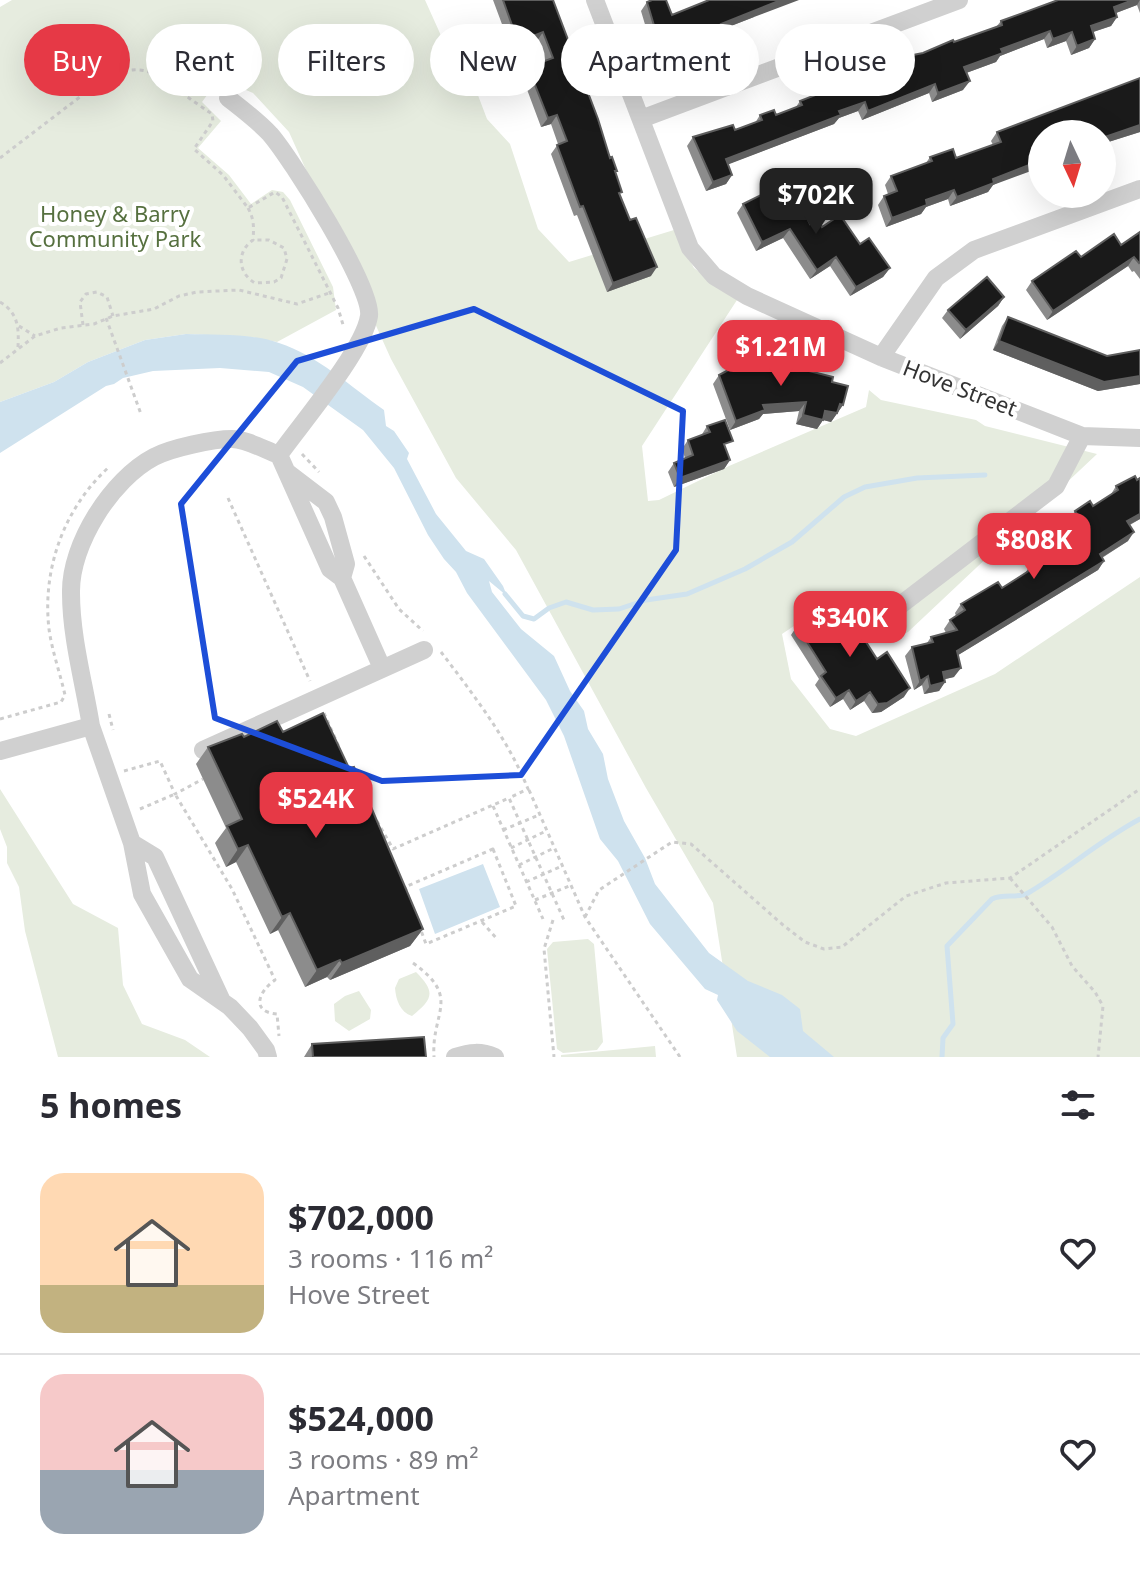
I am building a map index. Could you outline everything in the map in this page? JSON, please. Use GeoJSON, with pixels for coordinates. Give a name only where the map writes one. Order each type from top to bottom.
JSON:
{"type":"FeatureCollection","features":[{"type":"Feature","properties":{"kind":"street","name":"Hove Street"},"geometry":{"type":"LineString","coordinates":[[595,0],[690,248],[714,276],[747,296],[881,357],[1082,436],[1140,438]]}},
{"type":"Feature","properties":{"kind":"street"},"geometry":{"type":"LineString","coordinates":[[641,119],[959,0]]}},
{"type":"Feature","properties":{"kind":"street"},"geometry":{"type":"LineString","coordinates":[[228,98],[269,133],[293,166],[361,284],[369,314],[284,456]]}},
{"type":"Feature","properties":{"kind":"street"},"geometry":{"type":"LineString","coordinates":[[881,357],[936,278],[974,250],[1140,189]]}},
{"type":"Feature","properties":{"kind":"street"},"geometry":{"type":"LineString","coordinates":[[890,613],[1056,486],[1082,436]]}},
{"type":"Feature","properties":{"kind":"street"},"geometry":{"type":"LineString","coordinates":[[268,1057],[250,1028],[222,1001],[190,979],[142,894],[132,843],[91,726],[76,643],[71,591],[76,559],[88,531],[121,481],[155,456],[234,439],[284,456],[326,502],[333,517],[346,564],[342,578],[382,668]]}},
{"type":"Feature","properties":{"kind":"street"},"geometry":{"type":"LineString","coordinates":[[203,750],[429,644]]}},
{"type":"Feature","properties":{"kind":"street"},"geometry":{"type":"LineString","coordinates":[[0,751],[91,726]]}},
{"type":"Feature","properties":{"kind":"street"},"geometry":{"type":"LineString","coordinates":[[132,843],[155,857],[222,1001]]}},
{"type":"Feature","properties":{"kind":"street"},"geometry":{"type":"LineString","coordinates":[[455,1057],[485,1053],[495,1057]]}},
{"type":"Feature","properties":{"kind":"path"},"geometry":{"type":"LineString","coordinates":[[0,158],[106,77],[125,69],[142,69],[160,75],[212,114],[213,121],[194,149],[223,175],[248,208],[254,220],[253,240]]}},
{"type":"Feature","properties":{"kind":"path"},"geometry":{"type":"LineString","coordinates":[[248,208],[275,192],[282,197],[352,340]]}},
{"type":"Feature","properties":{"kind":"path"},"geometry":{"type":"LineString","coordinates":[[253,240],[269,240],[284,248],[287,259],[281,278],[274,282],[255,283],[244,272],[241,255],[243,248],[253,240]]}},
{"type":"Feature","properties":{"kind":"path"},"geometry":{"type":"LineString","coordinates":[[253,293],[255,283]]}},
{"type":"Feature","properties":{"kind":"path"},"geometry":{"type":"LineString","coordinates":[[0,363],[35,336],[154,309],[179,296],[197,292],[228,289],[297,304],[329,293]]}},
{"type":"Feature","properties":{"kind":"path"},"geometry":{"type":"LineString","coordinates":[[83,325],[80,302],[86,294],[97,292],[107,297],[113,316]]}},
{"type":"Feature","properties":{"kind":"path"},"geometry":{"type":"LineString","coordinates":[[0,302],[14,313],[19,326],[18,347]]}},
{"type":"Feature","properties":{"kind":"path"},"geometry":{"type":"LineString","coordinates":[[106,318],[141,414]]}},
{"type":"Feature","properties":{"kind":"path"},"geometry":{"type":"LineString","coordinates":[[19,326],[35,336]]}},
{"type":"Feature","properties":{"kind":"path"},"geometry":{"type":"LineString","coordinates":[[284,456],[300,452],[324,480]]}},
{"type":"Feature","properties":{"kind":"path"},"geometry":{"type":"LineString","coordinates":[[0,719],[61,702],[65,695],[49,626],[51,569],[70,516],[97,478],[116,461]]}},
{"type":"Feature","properties":{"kind":"path"},"geometry":{"type":"LineString","coordinates":[[228,498],[340,750]]}},
{"type":"Feature","properties":{"kind":"path"},"geometry":{"type":"LineString","coordinates":[[358,546],[399,609],[494,725],[528,789],[585,917],[680,1057]]}},
{"type":"Feature","properties":{"kind":"path"},"geometry":{"type":"LineString","coordinates":[[108,775],[160,761],[175,794],[232,889],[275,980],[264,988],[260,999],[261,1007],[277,1014],[280,1038]]}},
{"type":"Feature","properties":{"kind":"path"},"geometry":{"type":"LineString","coordinates":[[122,817],[203,779]]}},
{"type":"Feature","properties":{"kind":"path"},"geometry":{"type":"LineString","coordinates":[[372,813],[393,849],[528,789]]}},
{"type":"Feature","properties":{"kind":"path"},"geometry":{"type":"LineString","coordinates":[[585,917],[599,890],[672,842],[691,844],[805,942],[824,949],[842,947],[906,896],[931,886],[1010,878],[1140,789]]}},
{"type":"Feature","properties":{"kind":"path"},"geometry":{"type":"LineString","coordinates":[[509,798],[564,920]]}},
{"type":"Feature","properties":{"kind":"path"},"geometry":{"type":"LineString","coordinates":[[492,805],[543,919]]}},
{"type":"Feature","properties":{"kind":"path"},"geometry":{"type":"LineString","coordinates":[[503,830],[539,815]]}},
{"type":"Feature","properties":{"kind":"path"},"geometry":{"type":"LineString","coordinates":[[511,848],[546,831]]}},
{"type":"Feature","properties":{"kind":"path"},"geometry":{"type":"LineString","coordinates":[[519,865],[554,848]]}},
{"type":"Feature","properties":{"kind":"path"},"geometry":{"type":"LineString","coordinates":[[493,849],[516,906],[482,922],[426,944],[405,887],[493,849]]}},
{"type":"Feature","properties":{"kind":"path"},"geometry":{"type":"LineString","coordinates":[[526,882],[562,866]]}},
{"type":"Feature","properties":{"kind":"path"},"geometry":{"type":"LineString","coordinates":[[1010,878],[1052,927],[1072,966],[1103,1006],[1098,1057]]}},
{"type":"Feature","properties":{"kind":"path"},"geometry":{"type":"LineString","coordinates":[[534,900],[572,885]]}},
{"type":"Feature","properties":{"kind":"path"},"geometry":{"type":"LineString","coordinates":[[553,920],[544,949],[554,1057]]}},
{"type":"Feature","properties":{"kind":"path"},"geometry":{"type":"LineString","coordinates":[[482,922],[498,940]]}},
{"type":"Feature","properties":{"kind":"path"},"geometry":{"type":"LineString","coordinates":[[413,963],[435,980],[440,989],[441,1019],[433,1046],[434,1057]]}},
{"type":"Feature","properties":{"kind":"highlighted area"},"geometry":{"type":"Polygon","coordinates":[[[474,309],[683,411],[676,550],[521,775],[382,781],[215,718],[181,504],[297,361],[474,309]]]}},
{"type":"Feature","properties":{"kind":"green space","name":"Honey & Barry Community Park"},"geometry":{"type":"Polygon","coordinates":[[[12,0],[425,0],[436,24],[430,24],[430,96],[478,96],[487,119],[510,144],[538,229],[569,262],[674,230],[694,268],[737,300],[642,446],[648,501],[659,500],[866,407],[869,390],[881,400],[976,420],[985,426],[1097,454],[908,632],[885,642],[846,591],[782,634],[791,679],[830,729],[856,736],[995,674],[1140,577],[1140,1057],[737,1057],[713,903],[646,788],[516,550],[456,478],[391,359],[289,132],[256,96],[262,96],[262,24],[146,24],[146,96],[206,96],[202,102],[221,121],[198,148],[229,175],[251,204],[272,190],[283,192],[290,200],[333,287],[336,310],[277,342],[251,337],[186,334],[145,340],[88,362],[54,382],[0,402],[0,7],[12,0]]]}},
{"type":"Feature","properties":{"kind":"green space"},"geometry":{"type":"Polygon","coordinates":[[[0,789],[73,904],[118,928],[123,985],[142,1024],[185,1040],[210,1057],[58,1057],[25,931],[19,887],[7,863],[7,847],[0,829],[0,789]]]}},
{"type":"Feature","properties":{"kind":"green space"},"geometry":{"type":"Polygon","coordinates":[[[588,939],[594,944],[603,1042],[597,1050],[563,1053],[557,1049],[547,949],[553,942],[588,939]]]}},
{"type":"Feature","properties":{"kind":"green space"},"geometry":{"type":"Polygon","coordinates":[[[416,972],[427,985],[429,995],[424,1005],[412,1016],[399,1005],[395,988],[399,979],[416,972]]]}},
{"type":"Feature","properties":{"kind":"green space"},"geometry":{"type":"Polygon","coordinates":[[[359,991],[371,1010],[370,1019],[349,1031],[335,1021],[334,1004],[359,991]]]}},
{"type":"Feature","properties":{"kind":"green space"},"geometry":{"type":"Polygon","coordinates":[[[655,1046],[656,1057],[561,1057],[561,1055],[655,1046]]]}},
{"type":"Feature","properties":{"kind":"water"},"geometry":{"type":"Polygon","coordinates":[[[186,334],[257,338],[293,348],[320,363],[384,410],[386,426],[394,431],[409,453],[407,459],[436,514],[466,551],[484,559],[507,596],[489,581],[492,592],[521,629],[554,656],[570,691],[584,711],[588,729],[603,754],[608,779],[624,821],[645,858],[655,884],[709,953],[748,981],[782,995],[800,1009],[803,1031],[834,1057],[770,1057],[737,1031],[717,1000],[718,995],[705,989],[650,924],[618,861],[600,839],[564,736],[546,700],[467,593],[456,572],[428,535],[394,468],[363,430],[303,387],[269,372],[220,368],[153,371],[123,378],[106,386],[0,453],[0,402],[54,382],[88,362],[145,340],[186,334]]]}},
{"type":"Feature","properties":{"kind":"water"},"geometry":{"type":"Polygon","coordinates":[[[483,864],[500,907],[435,934],[419,889],[483,864]]]}},
{"type":"Feature","properties":{"kind":"building"},"geometry":{"type":"Polygon","coordinates":[[[503,0],[553,0],[562,24],[561,96],[589,96],[617,171],[622,192],[619,193],[630,220],[636,218],[657,267],[613,283],[557,145],[567,141],[557,115],[548,118],[539,96],[545,96],[545,61],[553,58],[545,37],[545,24],[512,24],[503,0]]]}},
{"type":"Feature","properties":{"kind":"building"},"geometry":{"type":"Polygon","coordinates":[[[666,0],[672,15],[709,0],[781,0],[721,24],[654,24],[647,2],[666,0]]]}},
{"type":"Feature","properties":{"kind":"building"},"geometry":{"type":"Polygon","coordinates":[[[1058,0],[1133,0],[1114,7],[1117,17],[1091,26],[1095,39],[1077,46],[1072,32],[1053,39],[1050,31],[964,67],[970,81],[938,93],[935,84],[915,92],[915,55],[1002,25],[1001,21],[1058,0]]]}},
{"type":"Feature","properties":{"kind":"building"},"geometry":{"type":"Polygon","coordinates":[[[1140,78],[1140,125],[1116,133],[1116,120],[1029,120],[1140,78]]]}},
{"type":"Feature","properties":{"kind":"building"},"geometry":{"type":"Polygon","coordinates":[[[813,96],[905,96],[868,111],[865,102],[839,111],[841,115],[726,159],[732,175],[713,182],[693,137],[733,125],[735,130],[762,120],[760,115],[774,110],[776,115],[802,105],[800,101],[813,96]]]}},
{"type":"Feature","properties":{"kind":"building"},"geometry":{"type":"Polygon","coordinates":[[[1028,120],[1028,165],[957,197],[954,190],[926,200],[927,205],[892,218],[884,196],[897,191],[891,176],[932,161],[930,157],[953,149],[956,158],[1001,142],[997,132],[1028,120]]]}},
{"type":"Feature","properties":{"kind":"building"},"geometry":{"type":"Polygon","coordinates":[[[769,191],[774,200],[794,191],[810,224],[817,219],[822,227],[840,215],[860,244],[869,238],[890,268],[856,287],[836,257],[817,270],[790,229],[762,242],[743,204],[769,191]]]}},
{"type":"Feature","properties":{"kind":"building"},"geometry":{"type":"Polygon","coordinates":[[[1140,232],[1139,263],[1134,257],[1053,311],[1032,281],[1076,251],[1081,257],[1114,234],[1121,245],[1140,232]]]}},
{"type":"Feature","properties":{"kind":"building"},"geometry":{"type":"Polygon","coordinates":[[[987,277],[1004,297],[966,330],[948,310],[987,277]]]}},
{"type":"Feature","properties":{"kind":"building"},"geometry":{"type":"Polygon","coordinates":[[[1008,317],[1107,356],[1140,350],[1140,376],[1104,382],[999,341],[1008,317]]]}},
{"type":"Feature","properties":{"kind":"building"},"geometry":{"type":"Polygon","coordinates":[[[788,357],[788,364],[805,364],[805,370],[833,377],[832,382],[848,386],[843,405],[840,404],[837,413],[825,411],[823,420],[803,415],[806,402],[763,405],[765,410],[736,421],[719,375],[762,359],[788,357]]]}},
{"type":"Feature","properties":{"kind":"building"},"geometry":{"type":"Polygon","coordinates":[[[725,420],[733,441],[724,444],[730,460],[680,478],[674,463],[693,455],[688,440],[710,432],[707,426],[725,420]]]}},
{"type":"Feature","properties":{"kind":"building"},"geometry":{"type":"Polygon","coordinates":[[[1135,476],[1137,480],[1140,478],[1140,514],[1127,521],[1134,532],[1100,554],[1104,561],[957,651],[961,668],[943,672],[945,682],[930,686],[928,676],[920,681],[912,647],[933,642],[931,637],[957,630],[950,620],[965,610],[961,604],[998,582],[1002,588],[1035,567],[1032,562],[1087,529],[1075,511],[1090,501],[1093,506],[1118,490],[1116,486],[1135,476]]]}},
{"type":"Feature","properties":{"kind":"building"},"geometry":{"type":"Polygon","coordinates":[[[830,597],[841,614],[837,616],[855,645],[864,639],[877,659],[887,652],[910,688],[887,703],[878,704],[870,692],[856,701],[849,690],[836,698],[821,676],[826,672],[797,626],[813,616],[809,610],[830,597]]]}},
{"type":"Feature","properties":{"kind":"building"},"geometry":{"type":"Polygon","coordinates":[[[323,713],[349,768],[354,767],[423,929],[342,963],[340,960],[317,970],[290,913],[282,917],[248,845],[238,849],[227,826],[242,819],[208,747],[242,734],[244,737],[277,721],[283,732],[323,713]]]}},
{"type":"Feature","properties":{"kind":"building"},"geometry":{"type":"Polygon","coordinates":[[[424,1037],[426,1057],[313,1057],[312,1044],[424,1037]]]}},
{"type":"Feature","properties":{"kind":"waterway"},"geometry":{"type":"LineString","coordinates":[[505,594],[523,616],[534,619],[549,608],[566,602],[593,610],[619,609],[646,600],[687,594],[745,569],[792,542],[844,497],[865,487],[917,478],[985,475]]}},
{"type":"Feature","properties":{"kind":"waterway"},"geometry":{"type":"LineString","coordinates":[[942,1057],[943,1038],[953,1024],[947,946],[992,899],[1028,893],[1140,819]]}}]}
